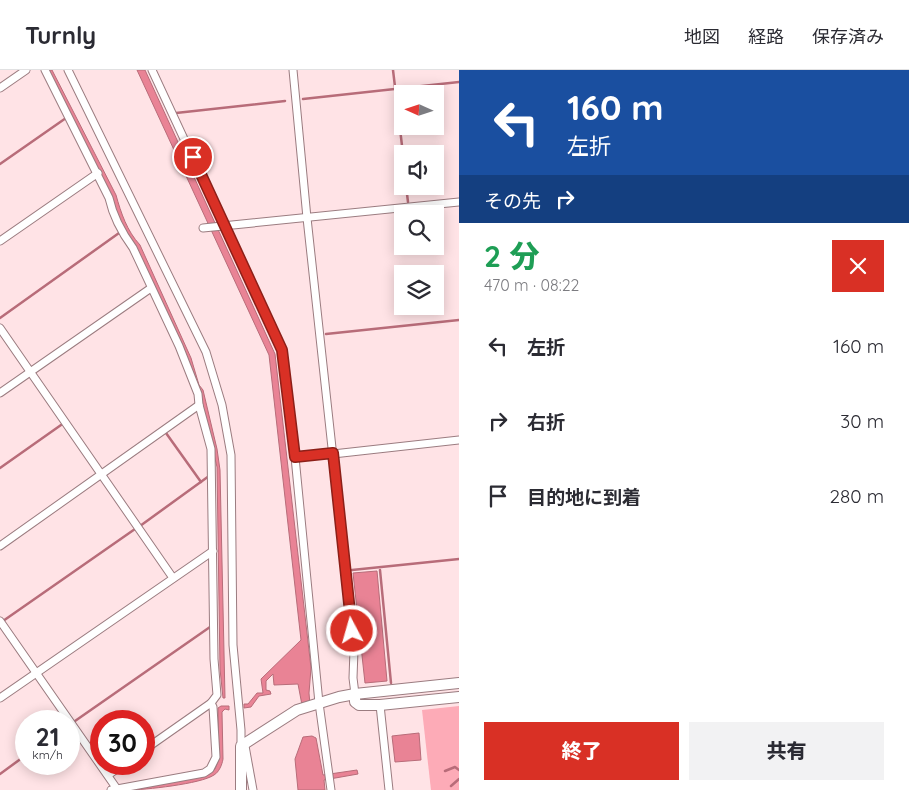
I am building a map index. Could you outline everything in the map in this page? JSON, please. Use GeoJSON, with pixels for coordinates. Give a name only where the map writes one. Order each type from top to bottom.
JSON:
{"type":"FeatureCollection","features":[{"type":"Feature","properties":{"kind":"street"},"geometry":{"type":"LineString","coordinates":[[0,88],[26,70]]}},
{"type":"Feature","properties":{"kind":"street"},"geometry":{"type":"LineString","coordinates":[[44,70],[98,174],[112,209],[180,346],[198,394],[199,405],[211,448],[214,659],[217,695],[211,703],[155,742]]}},
{"type":"Feature","properties":{"kind":"street"},"geometry":{"type":"LineString","coordinates":[[68,70],[206,352],[222,405],[232,455],[232,645],[243,745],[253,790]]}},
{"type":"Feature","properties":{"kind":"street"},"geometry":{"type":"LineString","coordinates":[[152,70],[282,350],[295,457],[316,704],[331,790]]}},
{"type":"Feature","properties":{"kind":"street"},"geometry":{"type":"LineString","coordinates":[[293,70],[307,218],[354,650],[353,678],[355,702],[359,705],[380,705],[459,697]]}},
{"type":"Feature","properties":{"kind":"street"},"geometry":{"type":"LineString","coordinates":[[0,241],[98,174]]}},
{"type":"Feature","properties":{"kind":"street"},"geometry":{"type":"LineString","coordinates":[[203,228],[459,202]]}},
{"type":"Feature","properties":{"kind":"street"},"geometry":{"type":"LineString","coordinates":[[0,393],[151,288]]}},
{"type":"Feature","properties":{"kind":"street"},"geometry":{"type":"LineString","coordinates":[[0,328],[172,578]]}},
{"type":"Feature","properties":{"kind":"street"},"geometry":{"type":"LineString","coordinates":[[0,546],[199,405]]}},
{"type":"Feature","properties":{"kind":"street"},"geometry":{"type":"LineString","coordinates":[[295,457],[459,440]]}},
{"type":"Feature","properties":{"kind":"street"},"geometry":{"type":"LineString","coordinates":[[0,698],[213,551]]}},
{"type":"Feature","properties":{"kind":"street"},"geometry":{"type":"LineString","coordinates":[[0,621],[90,750]]}},
{"type":"Feature","properties":{"kind":"street"},"geometry":{"type":"LineString","coordinates":[[243,745],[297,710],[316,704],[355,694],[459,683]]}},
{"type":"Feature","properties":{"kind":"street"},"geometry":{"type":"LineString","coordinates":[[108,775],[114,789],[204,773],[210,769],[216,757],[213,707],[211,703]]}},
{"type":"Feature","properties":{"kind":"street"},"geometry":{"type":"LineString","coordinates":[[380,705],[389,790]]}},
{"type":"Feature","properties":{"kind":"street"},"geometry":{"type":"LineString","coordinates":[[240,790],[243,745]]}},
{"type":"Feature","properties":{"kind":"shaded area"},"geometry":{"type":"Polygon","coordinates":[[[47,70],[52,70],[116,195],[125,222],[131,234],[140,245],[191,358],[199,385],[203,390],[220,470],[225,698],[223,698],[220,669],[217,467],[199,391],[187,357],[47,70]]]}},
{"type":"Feature","properties":{"kind":"shaded area"},"geometry":{"type":"Polygon","coordinates":[[[137,70],[145,70],[275,354],[311,668],[310,705],[302,705],[298,684],[274,685],[273,674],[266,681],[266,690],[270,691],[271,694],[259,696],[251,707],[244,708],[244,704],[248,704],[257,693],[263,693],[261,679],[301,640],[269,355],[137,70]]]}},
{"type":"Feature","properties":{"kind":"shaded area"},"geometry":{"type":"Polygon","coordinates":[[[377,571],[387,681],[365,683],[353,573],[377,571]]]}},
{"type":"Feature","properties":{"kind":"shaded area"},"geometry":{"type":"Polygon","coordinates":[[[229,706],[229,710],[225,709],[222,712],[223,759],[216,774],[185,784],[128,790],[205,776],[215,769],[219,759],[218,708],[229,706]]]}},
{"type":"Feature","properties":{"kind":"shaded area"},"geometry":{"type":"Polygon","coordinates":[[[459,706],[459,790],[431,790],[422,710],[459,706]]]}},
{"type":"Feature","properties":{"kind":"shaded area"},"geometry":{"type":"Polygon","coordinates":[[[419,733],[421,760],[395,762],[392,736],[419,733]]]}},
{"type":"Feature","properties":{"kind":"shaded area"},"geometry":{"type":"Polygon","coordinates":[[[312,736],[316,738],[323,775],[357,770],[358,774],[324,780],[325,790],[298,790],[295,759],[303,737],[312,736]]]}},
{"type":"Feature","properties":{"kind":"waterway"},"geometry":{"type":"LineString","coordinates":[[393,70],[402,145]]}},
{"type":"Feature","properties":{"kind":"waterway"},"geometry":{"type":"LineString","coordinates":[[303,99],[459,82]]}},
{"type":"Feature","properties":{"kind":"waterway"},"geometry":{"type":"LineString","coordinates":[[176,113],[285,101]]}},
{"type":"Feature","properties":{"kind":"waterway"},"geometry":{"type":"LineString","coordinates":[[0,164],[66,118]]}},
{"type":"Feature","properties":{"kind":"waterway"},"geometry":{"type":"LineString","coordinates":[[407,195],[408,202]]}},
{"type":"Feature","properties":{"kind":"waterway"},"geometry":{"type":"LineString","coordinates":[[0,318],[119,233]]}},
{"type":"Feature","properties":{"kind":"waterway"},"geometry":{"type":"LineString","coordinates":[[326,334],[459,320]]}},
{"type":"Feature","properties":{"kind":"waterway"},"geometry":{"type":"LineString","coordinates":[[0,468],[61,425]]}},
{"type":"Feature","properties":{"kind":"waterway"},"geometry":{"type":"LineString","coordinates":[[166,433],[201,482]]}},
{"type":"Feature","properties":{"kind":"waterway"},"geometry":{"type":"LineString","coordinates":[[140,526],[209,476]]}},
{"type":"Feature","properties":{"kind":"waterway"},"geometry":{"type":"LineString","coordinates":[[3,621],[135,529]]}},
{"type":"Feature","properties":{"kind":"waterway"},"geometry":{"type":"LineString","coordinates":[[352,570],[459,559]]}},
{"type":"Feature","properties":{"kind":"waterway"},"geometry":{"type":"LineString","coordinates":[[380,570],[391,683]]}},
{"type":"Feature","properties":{"kind":"waterway"},"geometry":{"type":"LineString","coordinates":[[80,718],[210,627]]}},
{"type":"Feature","properties":{"kind":"waterway"},"geometry":{"type":"LineString","coordinates":[[0,774],[15,763]]}},
{"type":"Feature","properties":{"kind":"waterway"},"geometry":{"type":"LineString","coordinates":[[445,771],[455,767],[459,770]]}},
{"type":"Feature","properties":{"kind":"waterway"},"geometry":{"type":"LineString","coordinates":[[451,786],[459,779]]}},
{"type":"Feature","properties":{"kind":"route"},"geometry":{"type":"LineString","coordinates":[[193,157],[282,350],[295,457],[333,453],[352,631]]}}]}
